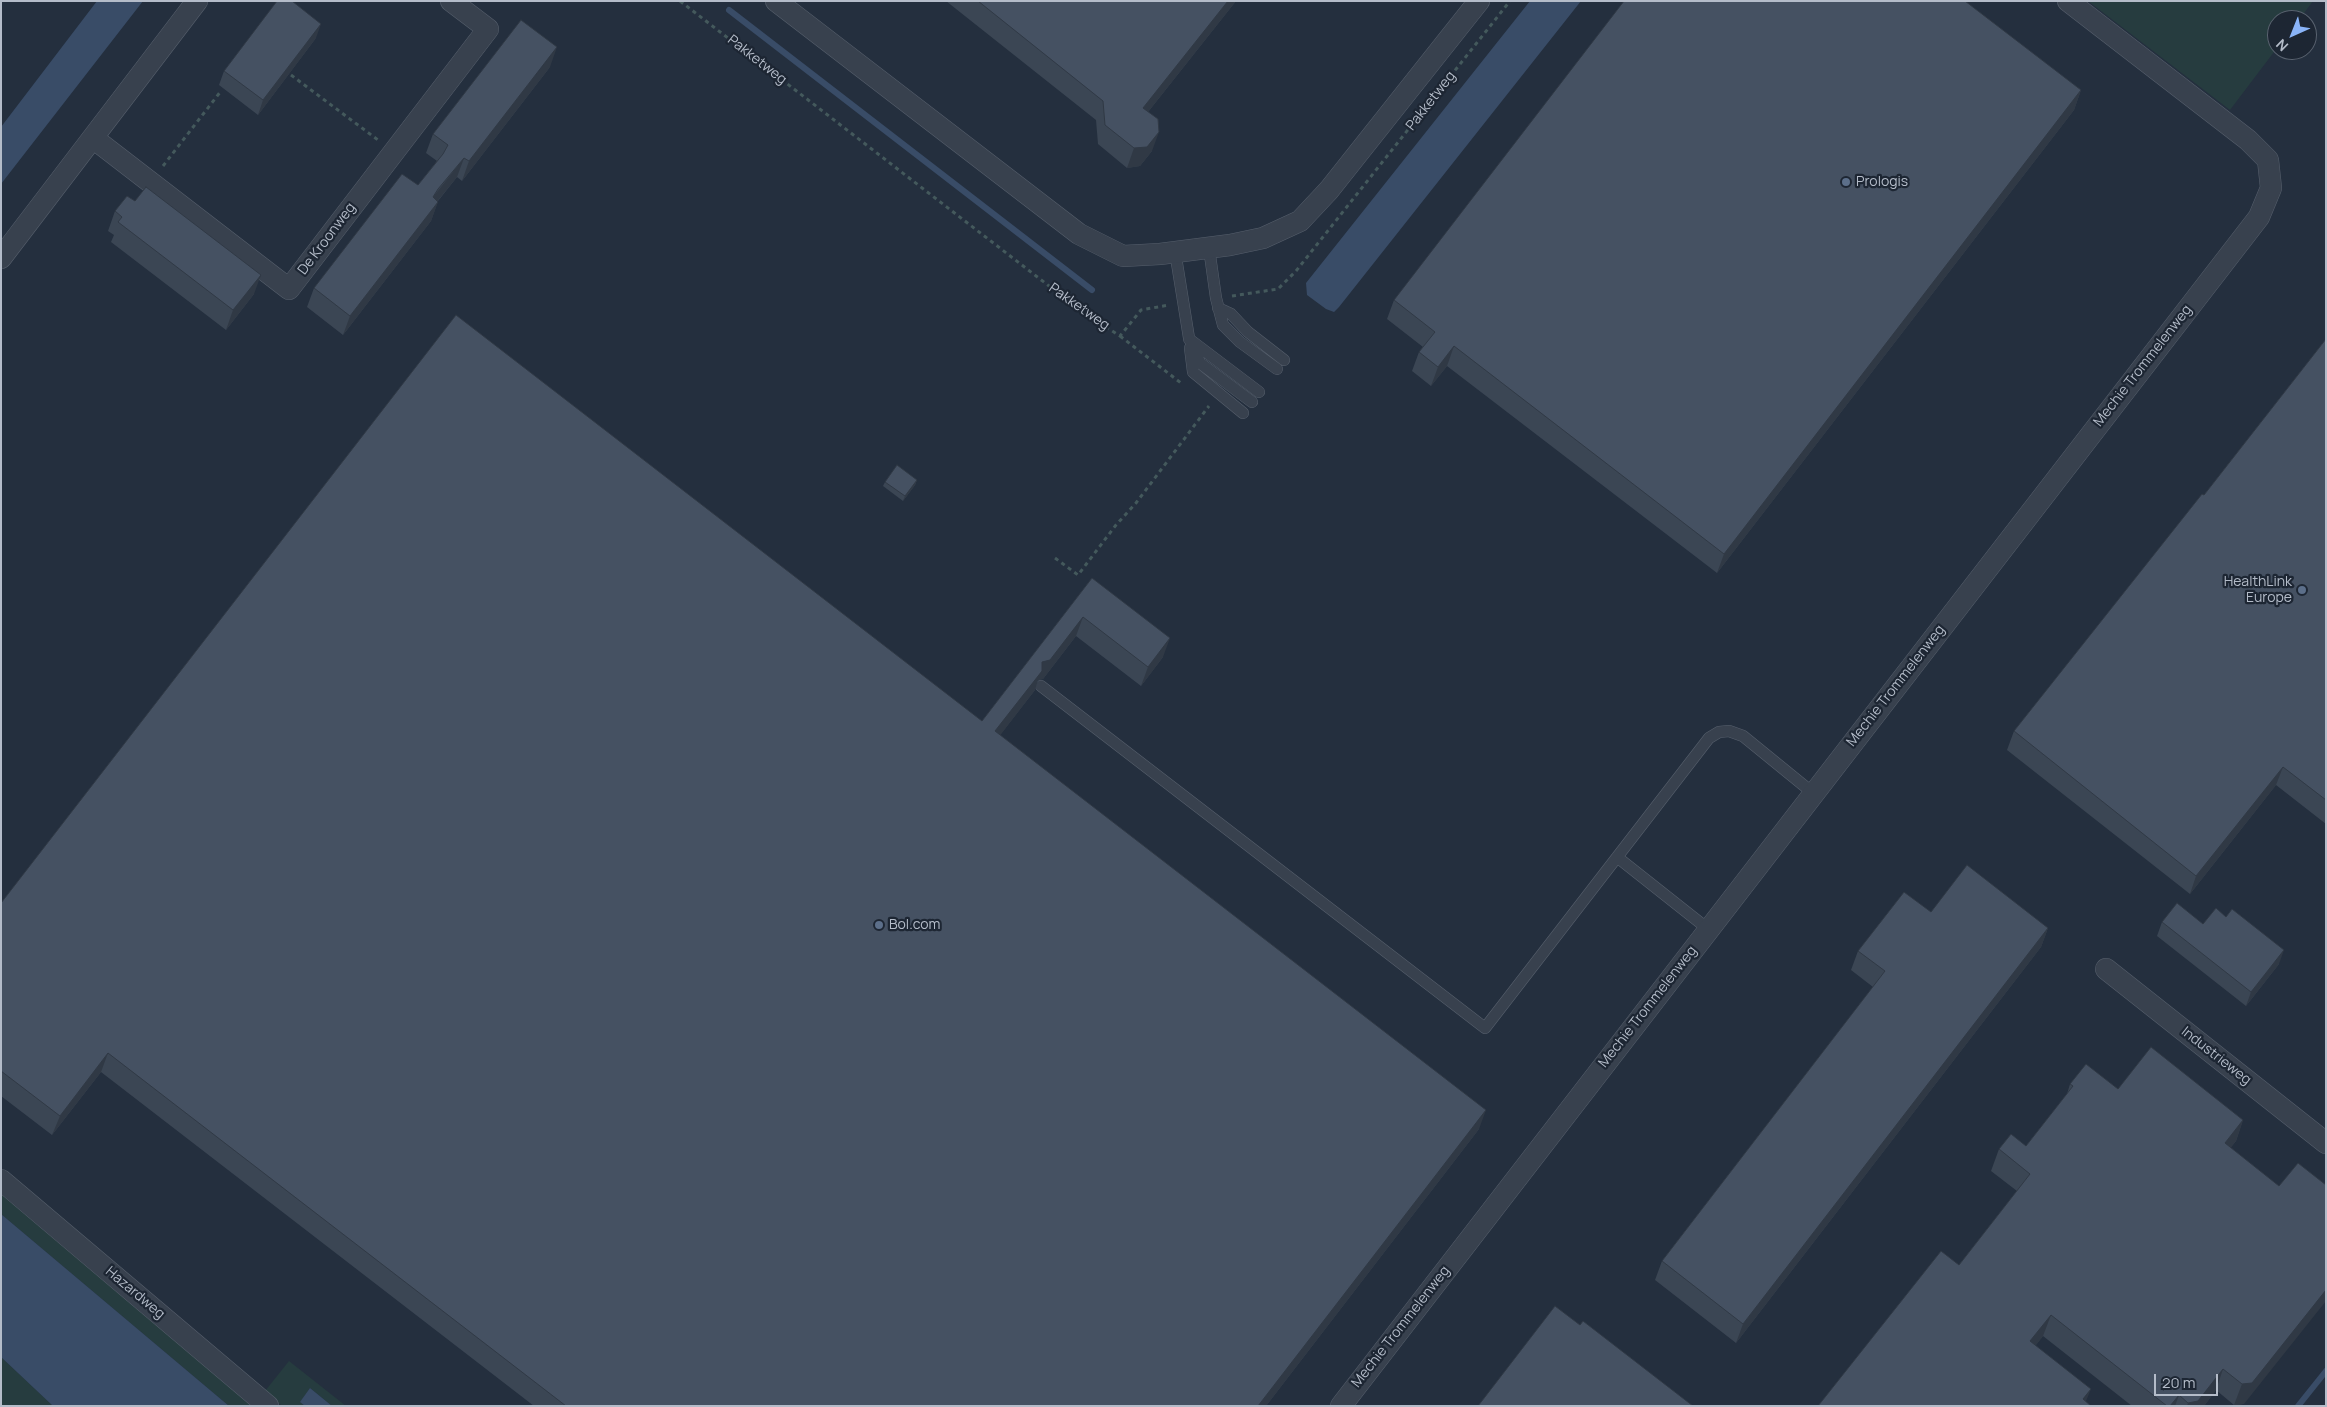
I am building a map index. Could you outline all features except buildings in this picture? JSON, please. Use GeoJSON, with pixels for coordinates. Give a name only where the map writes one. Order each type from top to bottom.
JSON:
{"type":"FeatureCollection","features":[{"type":"Feature","properties":{"kind":"street"},"geometry":{"type":"LineString","coordinates":[[1,258],[197,1]]}},
{"type":"Feature","properties":{"kind":"street","name":"De Kroonweg"},"geometry":{"type":"LineString","coordinates":[[93,138],[289,289],[488,29],[451,1]]}},
{"type":"Feature","properties":{"kind":"street","name":"Pakketweg"},"geometry":{"type":"LineString","coordinates":[[776,1],[1079,234],[1123,256],[1209,248],[1263,238],[1300,221],[1329,190],[1479,1]]}},
{"type":"Feature","properties":{"kind":"street","name":"Mechie Trommelenweg"},"geometry":{"type":"LineString","coordinates":[[1341,1406],[2258,217],[2271,188],[2268,160],[2248,140],[2068,1]]}},
{"type":"Feature","properties":{"kind":"street","name":"Industrieweg"},"geometry":{"type":"LineString","coordinates":[[2106,969],[2326,1144]]}},
{"type":"Feature","properties":{"kind":"street","name":"Hazardweg"},"geometry":{"type":"LineString","coordinates":[[1,1180],[268,1406]]}},
{"type":"Feature","properties":{"kind":"lane"},"geometry":{"type":"LineString","coordinates":[[1209,248],[1217,303],[1231,314],[1281,364]]}},
{"type":"Feature","properties":{"kind":"lane"},"geometry":{"type":"LineString","coordinates":[[1175,251],[1193,372],[1243,413]]}},
{"type":"Feature","properties":{"kind":"lane"},"geometry":{"type":"LineString","coordinates":[[1189,338],[1260,392]]}},
{"type":"Feature","properties":{"kind":"lane"},"geometry":{"type":"LineString","coordinates":[[1189,338],[1200,362],[1252,402]]}},
{"type":"Feature","properties":{"kind":"lane"},"geometry":{"type":"LineString","coordinates":[[1040,686],[1485,1028],[1709,738],[1719,732],[1729,731],[1743,736],[1813,793]]}},
{"type":"Feature","properties":{"kind":"lane"},"geometry":{"type":"LineString","coordinates":[[1617,858],[1708,929]]}},
{"type":"Feature","properties":{"kind":"path","name":"Pakketweg"},"geometry":{"type":"LineString","coordinates":[[680,1],[1084,313],[1120,336],[1142,310],[1183,302]]}},
{"type":"Feature","properties":{"kind":"path","name":"Pakketweg"},"geometry":{"type":"LineString","coordinates":[[1217,303],[1278,289],[1296,271],[1510,1]]}},
{"type":"Feature","properties":{"kind":"path"},"geometry":{"type":"LineString","coordinates":[[291,75],[394,152]]}},
{"type":"Feature","properties":{"kind":"path"},"geometry":{"type":"LineString","coordinates":[[150,182],[221,91]]}},
{"type":"Feature","properties":{"kind":"path"},"geometry":{"type":"LineString","coordinates":[[1120,336],[1188,389]]}},
{"type":"Feature","properties":{"kind":"path"},"geometry":{"type":"LineString","coordinates":[[1055,558],[1078,575],[1210,406],[1202,401]]}},
{"type":"Feature","properties":{"kind":"green space"},"geometry":{"type":"Polygon","coordinates":[[[2088,1],[2313,1],[2306,10],[2267,10],[2268,60],[2230,110],[2088,1]]]}},
{"type":"Feature","properties":{"kind":"green space"},"geometry":{"type":"Polygon","coordinates":[[[1,1190],[256,1406],[229,1406],[1,1214],[1,1190]]]}},
{"type":"Feature","properties":{"kind":"green space"},"geometry":{"type":"Polygon","coordinates":[[[1,1357],[53,1406],[1,1406],[1,1357]]]}},
{"type":"Feature","properties":{"kind":"green space"},"geometry":{"type":"Polygon","coordinates":[[[289,1361],[346,1406],[332,1406],[310,1388],[301,1402],[305,1406],[282,1406],[265,1391],[289,1361]]]}},
{"type":"Feature","properties":{"kind":"water"},"geometry":{"type":"Polygon","coordinates":[[[97,1],[143,1],[1,184],[1,127],[97,1]]]}},
{"type":"Feature","properties":{"kind":"water"},"geometry":{"type":"Polygon","coordinates":[[[1530,1],[1581,1],[1339,307],[1334,312],[1326,309],[1307,295],[1306,283],[1530,1]]]}},
{"type":"Feature","properties":{"kind":"water"},"geometry":{"type":"Polygon","coordinates":[[[1,1214],[229,1406],[53,1406],[1,1357],[1,1214]]]}},
{"type":"Feature","properties":{"kind":"water"},"geometry":{"type":"Polygon","coordinates":[[[310,1388],[332,1406],[305,1406],[300,1402],[310,1388]]]}},
{"type":"Feature","properties":{"kind":"waterway"},"geometry":{"type":"LineString","coordinates":[[729,10],[1092,290]]}},
{"type":"Feature","properties":{"kind":"waterway"},"geometry":{"type":"LineString","coordinates":[[2298,1406],[2326,1371]]}},
{"type":"Feature","properties":{"kind":"place","name":"Prologis"},"geometry":{"type":"Point","coordinates":[1846,182]}},
{"type":"Feature","properties":{"kind":"place","name":"HealthLink Europe"},"geometry":{"type":"Point","coordinates":[2302,590]}},
{"type":"Feature","properties":{"kind":"place","name":"Bol.com"},"geometry":{"type":"Point","coordinates":[879,925]}}]}
